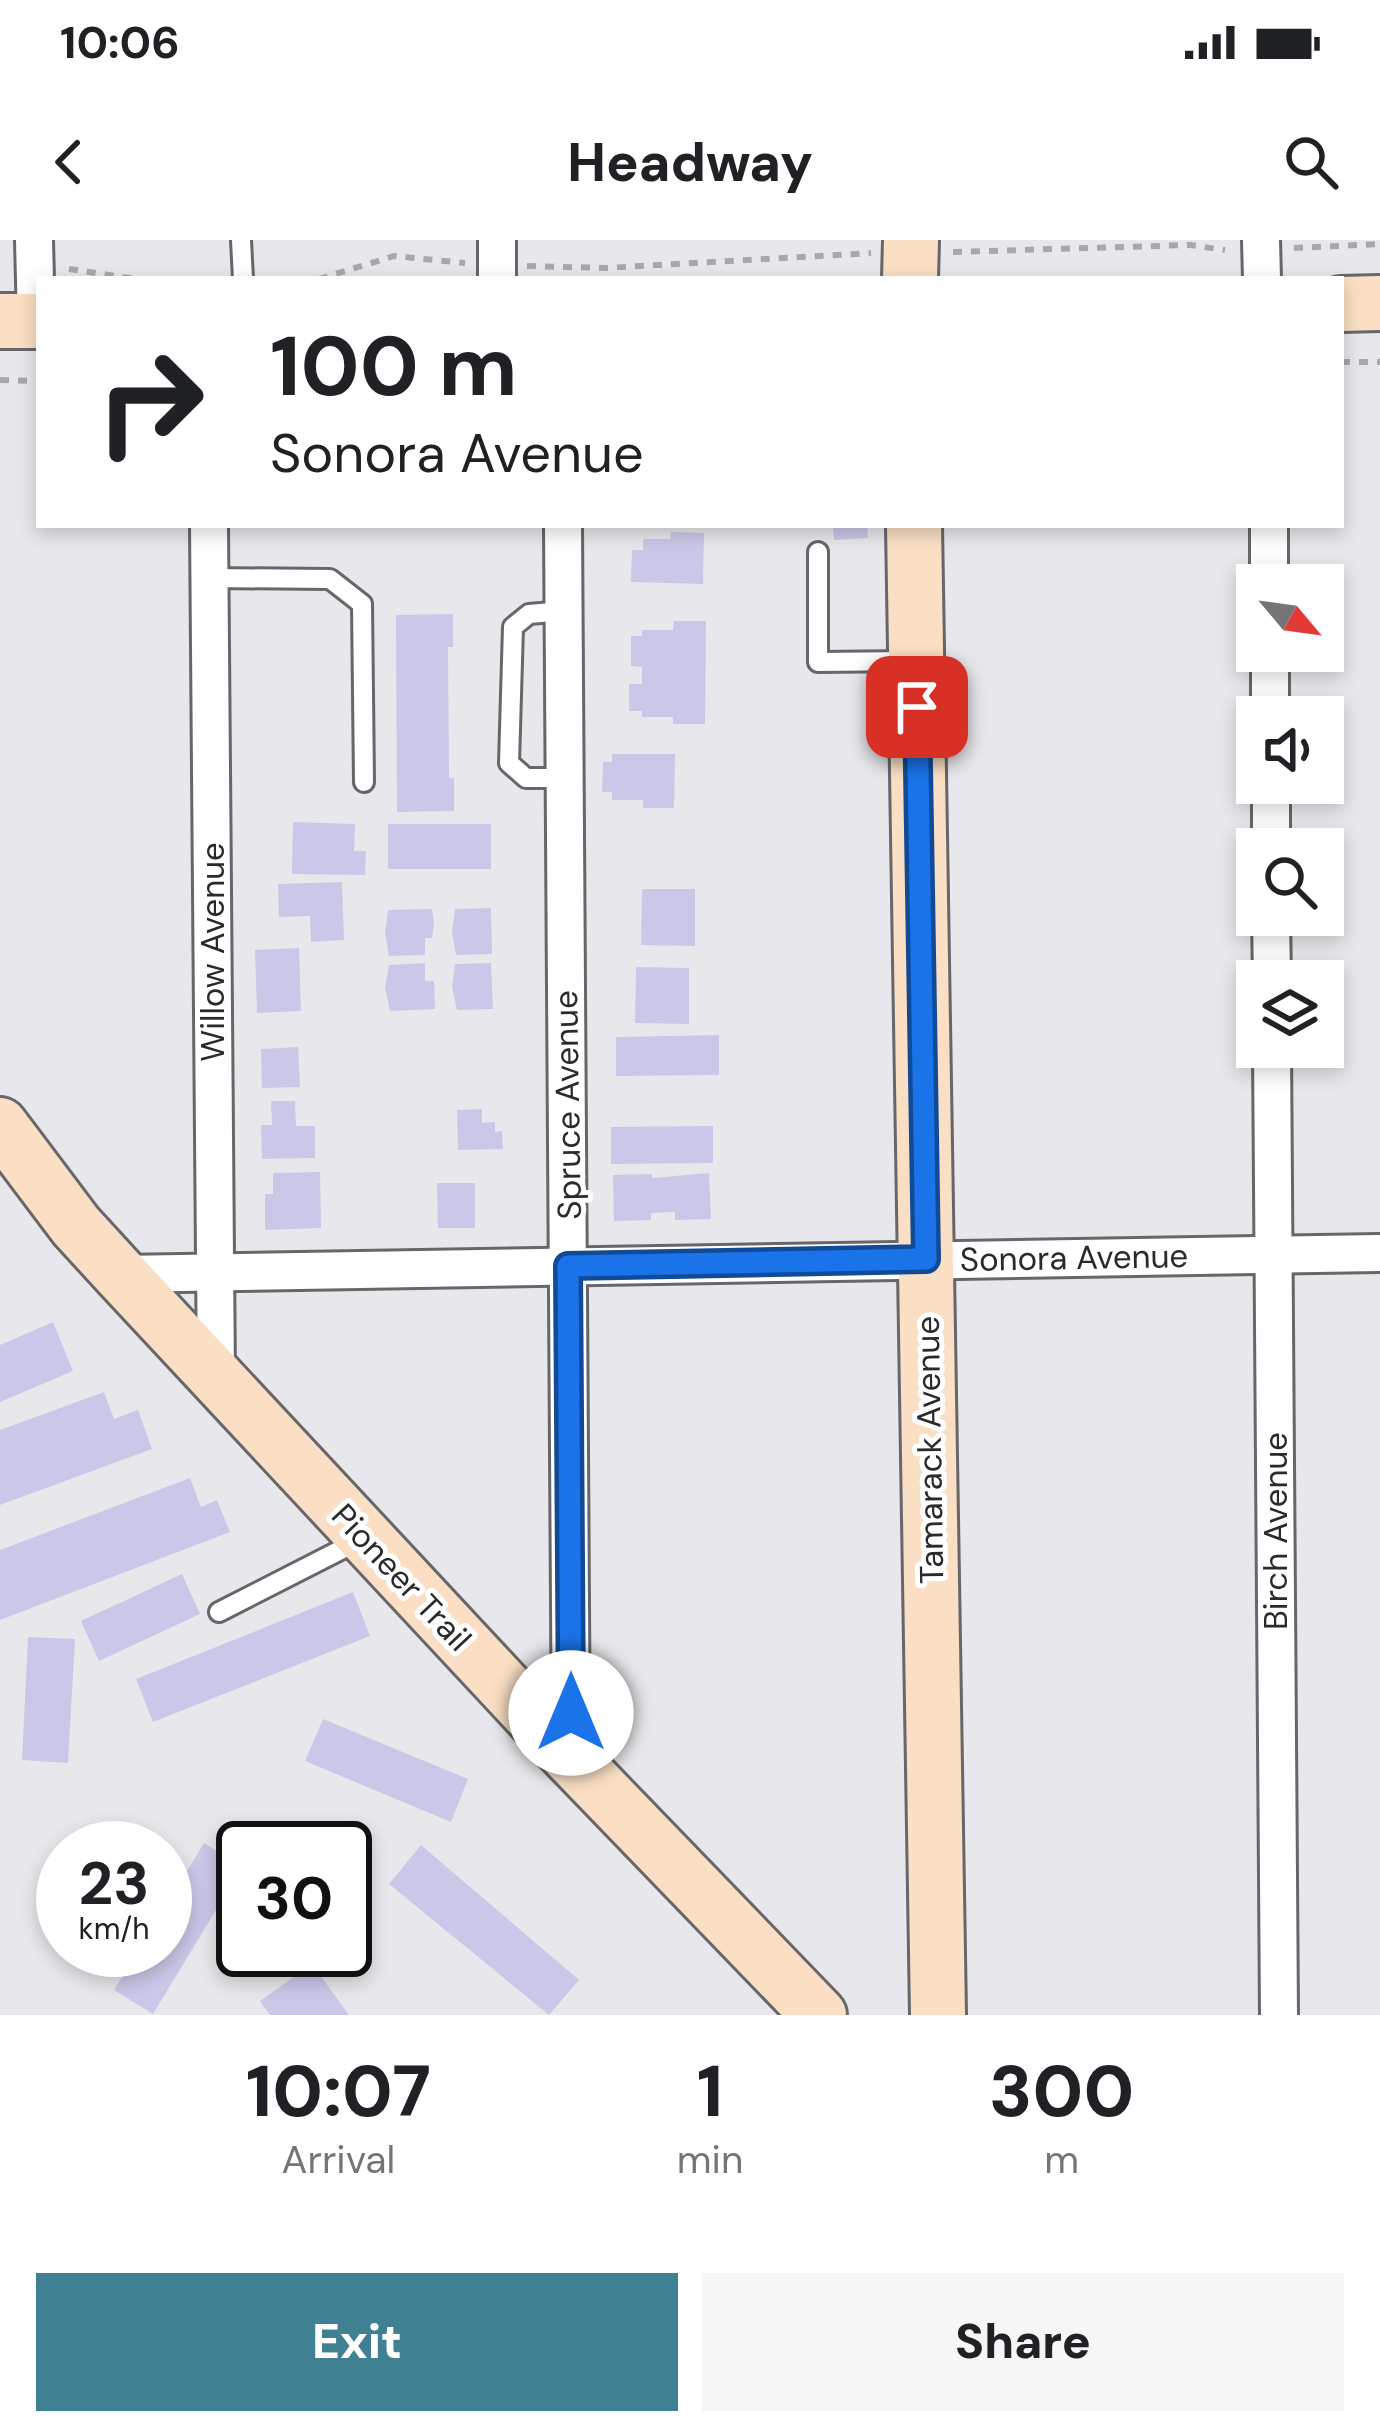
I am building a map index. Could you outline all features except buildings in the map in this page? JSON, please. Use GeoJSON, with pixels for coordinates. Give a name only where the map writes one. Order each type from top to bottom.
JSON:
{"type":"FeatureCollection","features":[{"type":"Feature","properties":{"kind":"street"},"geometry":{"type":"LineString","coordinates":[[1263,276],[1277,244]]}},
{"type":"Feature","properties":{"kind":"street"},"geometry":{"type":"LineString","coordinates":[[1344,304],[1380,303]]}},
{"type":"Feature","properties":{"kind":"street","name":"Willow Avenue"},"geometry":{"type":"LineString","coordinates":[[209,528],[216,1379]]}},
{"type":"Feature","properties":{"kind":"street","name":"Spruce Avenue"},"geometry":{"type":"LineString","coordinates":[[563,528],[571,1758]]}},
{"type":"Feature","properties":{"kind":"street","name":"Tamarack Avenue"},"geometry":{"type":"LineString","coordinates":[[914,528],[938,2015]]}},
{"type":"Feature","properties":{"kind":"street"},"geometry":{"type":"LineString","coordinates":[[1269,528],[1269,564]]}},
{"type":"Feature","properties":{"kind":"street","name":"Birch Avenue"},"geometry":{"type":"LineString","coordinates":[[1272,1068],[1279,2015]]}},
{"type":"Feature","properties":{"kind":"street","name":"Pioneer Trail"},"geometry":{"type":"LineString","coordinates":[[0,1125],[76,1226],[216,1379],[819,2015]]}},
{"type":"Feature","properties":{"kind":"street","name":"Sonora Avenue"},"geometry":{"type":"LineString","coordinates":[[120,1274],[1380,1253]]}},
{"type":"Feature","properties":{"kind":"lane"},"geometry":{"type":"LineString","coordinates":[[241,240],[243,276]]}},
{"type":"Feature","properties":{"kind":"lane"},"geometry":{"type":"LineString","coordinates":[[818,552],[818,662],[916,662]]}},
{"type":"Feature","properties":{"kind":"lane"},"geometry":{"type":"LineString","coordinates":[[209,578],[330,580],[362,604],[364,782]]}},
{"type":"Feature","properties":{"kind":"lane"},"geometry":{"type":"LineString","coordinates":[[563,778],[526,778],[509,763],[513,627],[529,614],[564,611]]}},
{"type":"Feature","properties":{"kind":"lane"},"geometry":{"type":"LineString","coordinates":[[219,1612],[366,1537]]}},
{"type":"Feature","properties":{"kind":"path"},"geometry":{"type":"LineString","coordinates":[[1277,244],[1380,244]]}},
{"type":"Feature","properties":{"kind":"path"},"geometry":{"type":"LineString","coordinates":[[329,276],[394,256],[606,268],[1190,245],[1225,250]]}},
{"type":"Feature","properties":{"kind":"path"},"geometry":{"type":"LineString","coordinates":[[63,276],[75,268],[119,276]]}},
{"type":"Feature","properties":{"kind":"path"},"geometry":{"type":"LineString","coordinates":[[1344,362],[1380,362]]}},
{"type":"Feature","properties":{"kind":"path"},"geometry":{"type":"LineString","coordinates":[[0,380],[36,381]]}},
{"type":"Feature","properties":{"kind":"route"},"geometry":{"type":"LineString","coordinates":[[571,1713],[568,1266],[926,1259],[917,707]]}}]}
